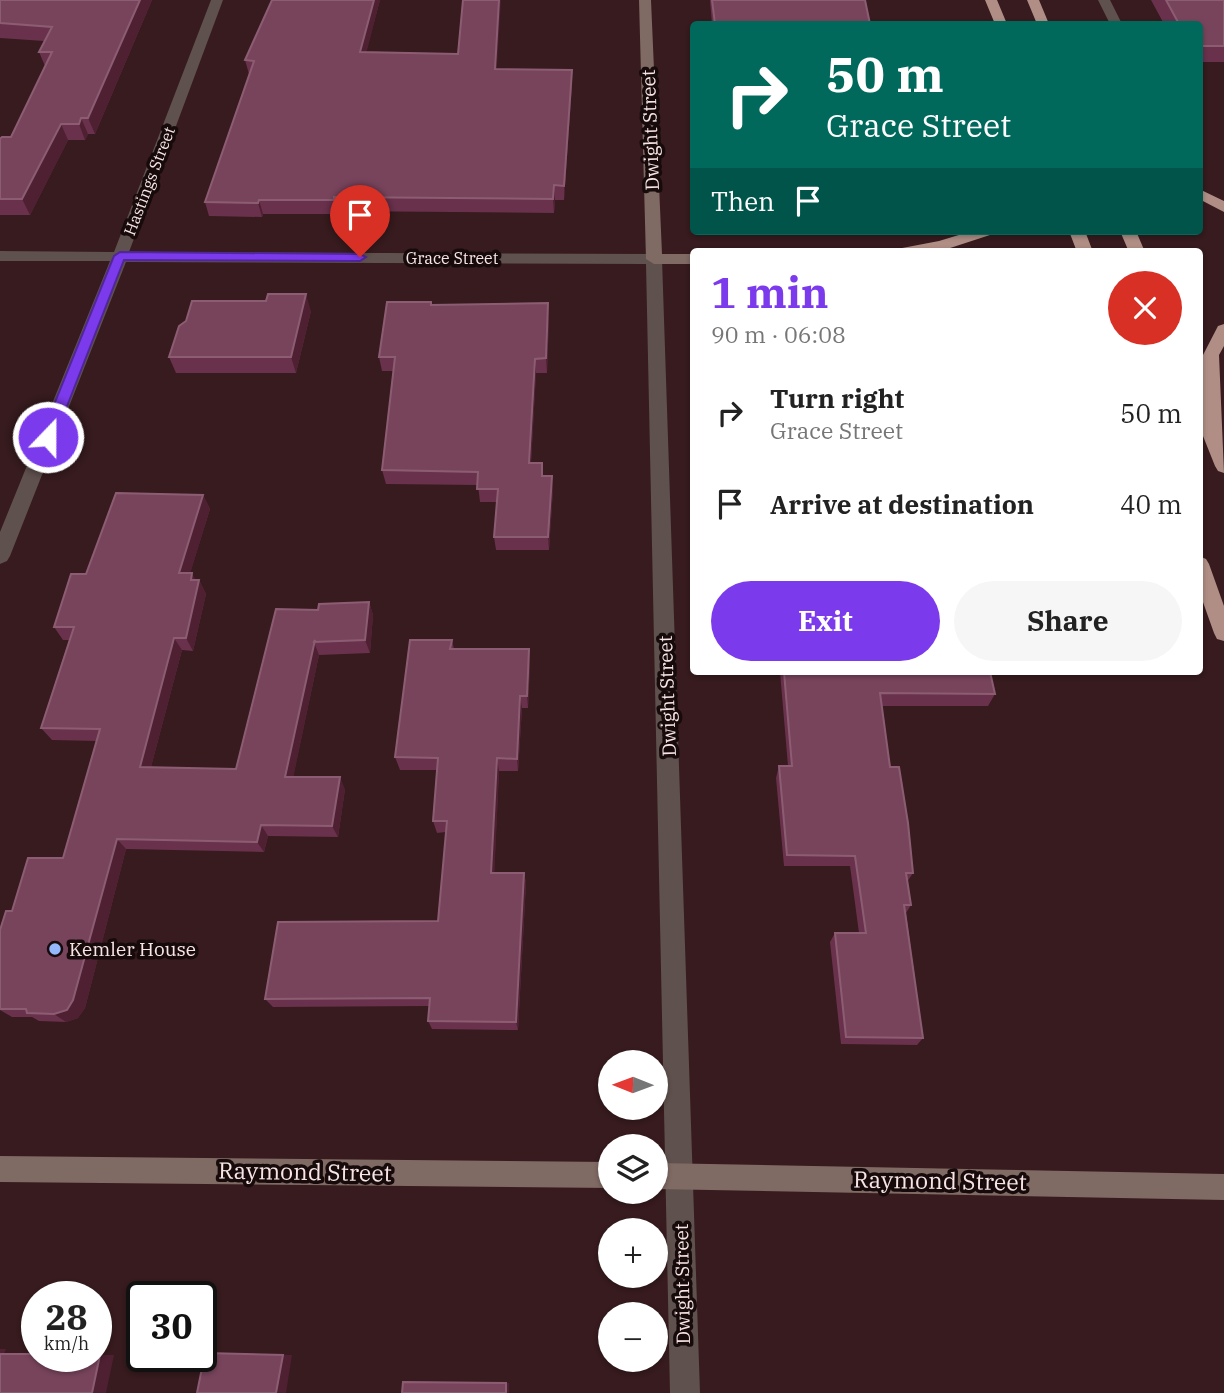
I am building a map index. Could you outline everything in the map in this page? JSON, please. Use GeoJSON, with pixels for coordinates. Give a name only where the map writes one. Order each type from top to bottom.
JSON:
{"type":"FeatureCollection","features":[{"type":"Feature","properties":{"kind":"highway"},"geometry":{"type":"LineString","coordinates":[[991,0],[1000,21]]}},
{"type":"Feature","properties":{"kind":"highway"},"geometry":{"type":"LineString","coordinates":[[1033,0],[1043,21]]}},
{"type":"Feature","properties":{"kind":"highway"},"geometry":{"type":"LineString","coordinates":[[1203,194],[1224,207]]}},
{"type":"Feature","properties":{"kind":"highway"},"geometry":{"type":"LineString","coordinates":[[928,248],[975,235]]}},
{"type":"Feature","properties":{"kind":"highway"},"geometry":{"type":"LineString","coordinates":[[1212,436],[1211,355],[1224,330]]}},
{"type":"Feature","properties":{"kind":"highway"},"geometry":{"type":"LineString","coordinates":[[1203,414],[1224,466]]}},
{"type":"Feature","properties":{"kind":"highway"},"geometry":{"type":"LineString","coordinates":[[1203,576],[1222,628]]}},
{"type":"Feature","properties":{"kind":"highway"},"geometry":{"type":"LineString","coordinates":[[1203,593],[1222,628]]}},
{"type":"Feature","properties":{"kind":"street","name":"Hastings Street"},"geometry":{"type":"LineString","coordinates":[[0,556],[120,256],[218,0]]}},
{"type":"Feature","properties":{"kind":"street","name":"Dwight Street"},"geometry":{"type":"LineString","coordinates":[[645,0],[654,259],[667,1134]]}},
{"type":"Feature","properties":{"kind":"street"},"geometry":{"type":"LineString","coordinates":[[1104,0],[1114,21]]}},
{"type":"Feature","properties":{"kind":"street","name":"Grace Street"},"geometry":{"type":"LineString","coordinates":[[0,256],[690,259]]}},
{"type":"Feature","properties":{"kind":"street","name":"Raymond Street"},"geometry":{"type":"LineString","coordinates":[[0,1169],[598,1175]]}},
{"type":"Feature","properties":{"kind":"street","name":"Dwight Street"},"geometry":{"type":"LineString","coordinates":[[668,1176],[685,1393]]}},
{"type":"Feature","properties":{"kind":"street","name":"Raymond Street"},"geometry":{"type":"LineString","coordinates":[[668,1176],[1224,1187]]}},
{"type":"Feature","properties":{"kind":"building"},"geometry":{"type":"Polygon","coordinates":[[[0,0],[140,0],[88,118],[81,118],[79,124],[61,124],[22,199],[0,199],[0,139],[11,137],[52,52],[39,52],[52,27],[0,23],[0,0]]]}},
{"type":"Feature","properties":{"kind":"building"},"geometry":{"type":"Polygon","coordinates":[[[272,0],[374,0],[360,52],[458,54],[463,0],[499,0],[495,69],[572,70],[564,186],[554,185],[553,199],[334,197],[334,200],[259,200],[258,203],[205,202],[254,61],[245,60],[272,0]]]}},
{"type":"Feature","properties":{"kind":"building"},"geometry":{"type":"Polygon","coordinates":[[[712,0],[865,0],[869,21],[715,21],[712,0]]]}},
{"type":"Feature","properties":{"kind":"building"},"geometry":{"type":"Polygon","coordinates":[[[1166,0],[1224,0],[1224,46],[1203,46],[1203,21],[1177,21],[1166,0]]]}},
{"type":"Feature","properties":{"kind":"building"},"geometry":{"type":"Polygon","coordinates":[[[268,294],[306,294],[291,357],[169,357],[179,326],[186,321],[192,301],[266,301],[268,294]]]}},
{"type":"Feature","properties":{"kind":"building"},"geometry":{"type":"Polygon","coordinates":[[[387,302],[431,302],[431,305],[548,303],[546,358],[535,359],[529,463],[542,463],[542,476],[552,476],[548,537],[494,537],[498,489],[477,489],[478,472],[382,470],[395,357],[379,357],[387,302]]]}},
{"type":"Feature","properties":{"kind":"building"},"geometry":{"type":"Polygon","coordinates":[[[116,493],[203,495],[179,573],[192,573],[191,580],[199,580],[186,638],[174,638],[140,767],[236,769],[276,609],[318,610],[319,604],[369,602],[365,640],[315,642],[285,777],[340,777],[332,826],[261,825],[257,842],[117,839],[73,1000],[67,1010],[54,1014],[27,1013],[26,1009],[0,1009],[0,930],[6,911],[12,911],[28,858],[63,858],[100,729],[41,728],[74,627],[54,627],[71,574],[86,574],[116,493]]]}},
{"type":"Feature","properties":{"kind":"building"},"geometry":{"type":"Polygon","coordinates":[[[410,640],[452,640],[450,649],[529,649],[527,696],[520,696],[517,759],[497,758],[491,873],[524,873],[516,1022],[428,1021],[430,998],[265,999],[278,922],[438,921],[447,821],[433,821],[438,758],[395,757],[410,640]]]}},
{"type":"Feature","properties":{"kind":"building"},"geometry":{"type":"Polygon","coordinates":[[[784,675],[991,675],[995,694],[880,693],[890,767],[899,767],[908,823],[913,873],[906,873],[911,905],[904,905],[923,1038],[846,1037],[835,933],[866,933],[855,856],[787,855],[779,766],[792,766],[784,675]]]}},
{"type":"Feature","properties":{"kind":"building"},"geometry":{"type":"Polygon","coordinates":[[[217,1353],[283,1355],[276,1393],[197,1393],[201,1372],[217,1372],[217,1353]]]}},
{"type":"Feature","properties":{"kind":"building"},"geometry":{"type":"Polygon","coordinates":[[[0,1354],[21,1354],[21,1372],[96,1372],[92,1393],[0,1393],[0,1354]]]}},
{"type":"Feature","properties":{"kind":"building"},"geometry":{"type":"Polygon","coordinates":[[[403,1382],[506,1383],[506,1393],[402,1393],[403,1382]]]}},
{"type":"Feature","properties":{"kind":"place","name":"Kemler House"},"geometry":{"type":"Point","coordinates":[55,949]}},
{"type":"Feature","properties":{"kind":"route"},"geometry":{"type":"LineString","coordinates":[[48,437],[120,256],[360,257]]}}]}
